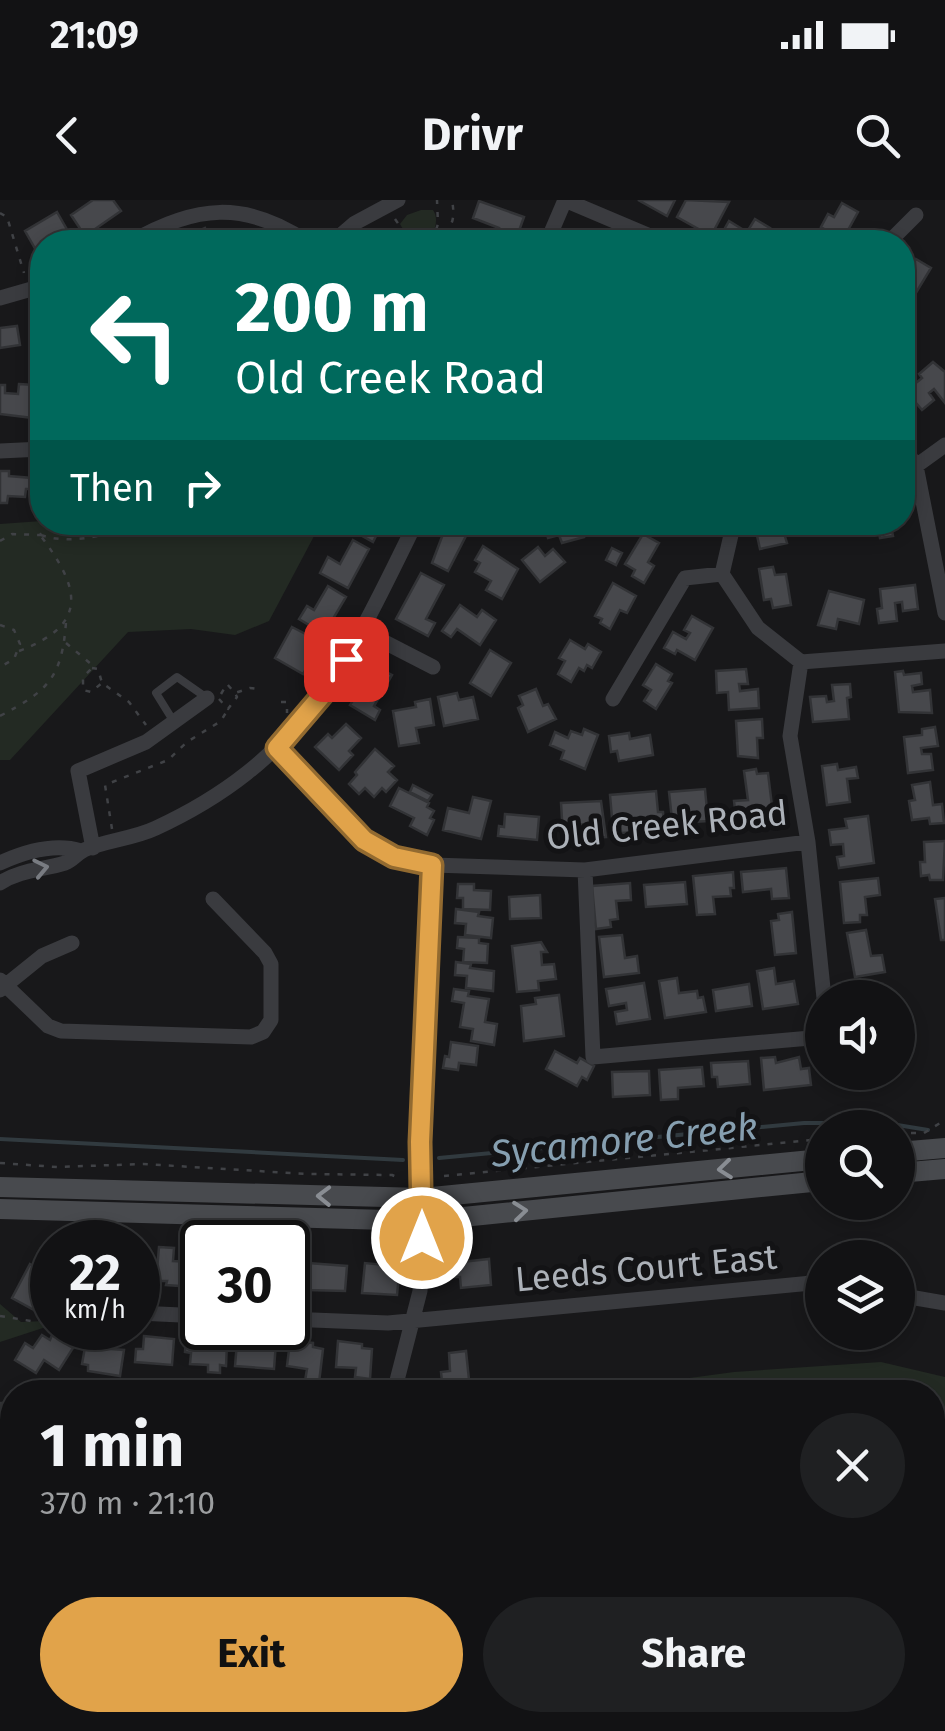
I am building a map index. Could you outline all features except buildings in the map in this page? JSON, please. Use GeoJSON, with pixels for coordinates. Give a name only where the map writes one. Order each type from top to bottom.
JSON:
{"type":"FeatureCollection","features":[{"type":"Feature","properties":{"kind":"main road"},"geometry":{"type":"LineString","coordinates":[[915,1151],[945,1148]]}},
{"type":"Feature","properties":{"kind":"main road"},"geometry":{"type":"LineString","coordinates":[[0,1187],[422,1198],[805,1161]]}},
{"type":"Feature","properties":{"kind":"main road"},"geometry":{"type":"LineString","coordinates":[[915,1172],[945,1169]]}},
{"type":"Feature","properties":{"kind":"main road"},"geometry":{"type":"LineString","coordinates":[[0,1209],[422,1221],[805,1183]]}},
{"type":"Feature","properties":{"kind":"street"},"geometry":{"type":"LineString","coordinates":[[552,230],[565,200],[636,230]]}},
{"type":"Feature","properties":{"kind":"street"},"geometry":{"type":"LineString","coordinates":[[347,230],[395,208]]}},
{"type":"Feature","properties":{"kind":"street"},"geometry":{"type":"LineString","coordinates":[[152,230],[204,210],[249,210],[292,230]]}},
{"type":"Feature","properties":{"kind":"street"},"geometry":{"type":"LineString","coordinates":[[901,230],[916,216]]}},
{"type":"Feature","properties":{"kind":"street"},"geometry":{"type":"LineString","coordinates":[[0,298],[30,291]]}},
{"type":"Feature","properties":{"kind":"street"},"geometry":{"type":"LineString","coordinates":[[945,446],[916,466],[945,612]]}},
{"type":"Feature","properties":{"kind":"street"},"geometry":{"type":"LineString","coordinates":[[0,450],[30,449]]}},
{"type":"Feature","properties":{"kind":"street"},"geometry":{"type":"LineString","coordinates":[[0,883],[154,829],[241,779],[277,748],[329,687],[363,631],[410,535]]}},
{"type":"Feature","properties":{"kind":"street"},"geometry":{"type":"LineString","coordinates":[[731,535],[722,574],[758,628],[801,662],[945,651]]}},
{"type":"Feature","properties":{"kind":"street"},"geometry":{"type":"LineString","coordinates":[[613,699],[685,578],[722,574]]}},
{"type":"Feature","properties":{"kind":"street"},"geometry":{"type":"LineString","coordinates":[[363,631],[434,667]]}},
{"type":"Feature","properties":{"kind":"street"},"geometry":{"type":"LineString","coordinates":[[801,662],[790,736],[808,842],[822,980]]}},
{"type":"Feature","properties":{"kind":"street"},"geometry":{"type":"LineString","coordinates":[[87,850],[78,771],[154,736],[212,698]]}},
{"type":"Feature","properties":{"kind":"street","name":"Old Creek Road"},"geometry":{"type":"LineString","coordinates":[[277,748],[364,840],[394,857],[432,865],[585,870],[808,842]]}},
{"type":"Feature","properties":{"kind":"street"},"geometry":{"type":"LineString","coordinates":[[0,863],[40,850],[87,850]]}},
{"type":"Feature","properties":{"kind":"street"},"geometry":{"type":"LineString","coordinates":[[397,1380],[420,1291],[420,1142],[432,865]]}},
{"type":"Feature","properties":{"kind":"street"},"geometry":{"type":"LineString","coordinates":[[585,870],[594,1057],[805,1038]]}},
{"type":"Feature","properties":{"kind":"street"},"geometry":{"type":"LineString","coordinates":[[72,944],[42,956],[2,985],[48,1026],[61,1031],[252,1037],[263,1032],[271,1020],[271,964],[213,900]]}},
{"type":"Feature","properties":{"kind":"street","name":"Leeds Court East"},"geometry":{"type":"LineString","coordinates":[[310,1320],[388,1323],[805,1284]]}},
{"type":"Feature","properties":{"kind":"street"},"geometry":{"type":"LineString","coordinates":[[915,1299],[945,1303]]}},
{"type":"Feature","properties":{"kind":"lane"},"geometry":{"type":"LineString","coordinates":[[174,722],[156,693],[177,676],[212,698]]}},
{"type":"Feature","properties":{"kind":"path"},"geometry":{"type":"LineString","coordinates":[[436,230],[437,200]]}},
{"type":"Feature","properties":{"kind":"path"},"geometry":{"type":"LineString","coordinates":[[451,230],[454,224],[452,200]]}},
{"type":"Feature","properties":{"kind":"path"},"geometry":{"type":"LineString","coordinates":[[0,213],[6,217],[24,273]]}},
{"type":"Feature","properties":{"kind":"path"},"geometry":{"type":"LineString","coordinates":[[0,541],[12,534],[30,534]]}},
{"type":"Feature","properties":{"kind":"path"},"geometry":{"type":"LineString","coordinates":[[0,716],[40,692],[59,663],[64,642],[69,583],[61,562],[41,535]]}},
{"type":"Feature","properties":{"kind":"path"},"geometry":{"type":"LineString","coordinates":[[43,535],[56,540],[97,535]]}},
{"type":"Feature","properties":{"kind":"path"},"geometry":{"type":"LineString","coordinates":[[19,651],[47,640],[66,621]]}},
{"type":"Feature","properties":{"kind":"path"},"geometry":{"type":"LineString","coordinates":[[0,624],[14,630],[20,644],[14,659],[0,667]]}},
{"type":"Feature","properties":{"kind":"path"},"geometry":{"type":"LineString","coordinates":[[64,642],[98,670],[102,683],[130,702],[154,736]]}},
{"type":"Feature","properties":{"kind":"path"},"geometry":{"type":"LineString","coordinates":[[92,668],[84,672],[82,689],[91,692],[102,683]]}},
{"type":"Feature","properties":{"kind":"path"},"geometry":{"type":"LineString","coordinates":[[115,842],[105,785],[168,760],[186,742],[221,720],[237,697],[227,684],[212,698],[228,709]]}},
{"type":"Feature","properties":{"kind":"path"},"geometry":{"type":"LineString","coordinates":[[236,693],[258,689]]}},
{"type":"Feature","properties":{"kind":"path"},"geometry":{"type":"LineString","coordinates":[[915,1133],[925,1133],[945,1120]]}},
{"type":"Feature","properties":{"kind":"path"},"geometry":{"type":"LineString","coordinates":[[444,1176],[805,1141]]}},
{"type":"Feature","properties":{"kind":"path"},"geometry":{"type":"LineString","coordinates":[[0,1163],[57,1167],[143,1164],[307,1174],[392,1174],[401,1179]]}},
{"type":"Feature","properties":{"kind":"path"},"geometry":{"type":"LineString","coordinates":[[0,1316],[30,1321]]}},
{"type":"Feature","properties":{"kind":"shaded area"},"geometry":{"type":"Polygon","coordinates":[[[433,210],[434,230],[403,230],[400,224],[407,215],[433,210]]]}},
{"type":"Feature","properties":{"kind":"shaded area"},"geometry":{"type":"Polygon","coordinates":[[[30,522],[30,535],[315,535],[269,621],[235,635],[191,629],[128,632],[10,760],[0,760],[0,524],[30,522]]]}},
{"type":"Feature","properties":{"kind":"shaded area"},"geometry":{"type":"Polygon","coordinates":[[[0,1304],[21,1322],[30,1322],[30,1332],[0,1342],[0,1304]]]}},
{"type":"Feature","properties":{"kind":"shaded area"},"geometry":{"type":"Polygon","coordinates":[[[881,1362],[945,1380],[675,1380],[881,1362]]]}},
{"type":"Feature","properties":{"kind":"waterway","name":"Sycamore Creek"},"geometry":{"type":"LineString","coordinates":[[439,1158],[804,1123],[885,1123],[928,1130]]}},
{"type":"Feature","properties":{"kind":"waterway","name":"Sycamore Creek"},"geometry":{"type":"LineString","coordinates":[[0,1139],[403,1160]]}},
{"type":"Feature","properties":{"kind":"route"},"geometry":{"type":"LineString","coordinates":[[346,659],[329,687],[277,748],[364,840],[394,857],[432,865],[420,1142],[422,1238]]}}]}
